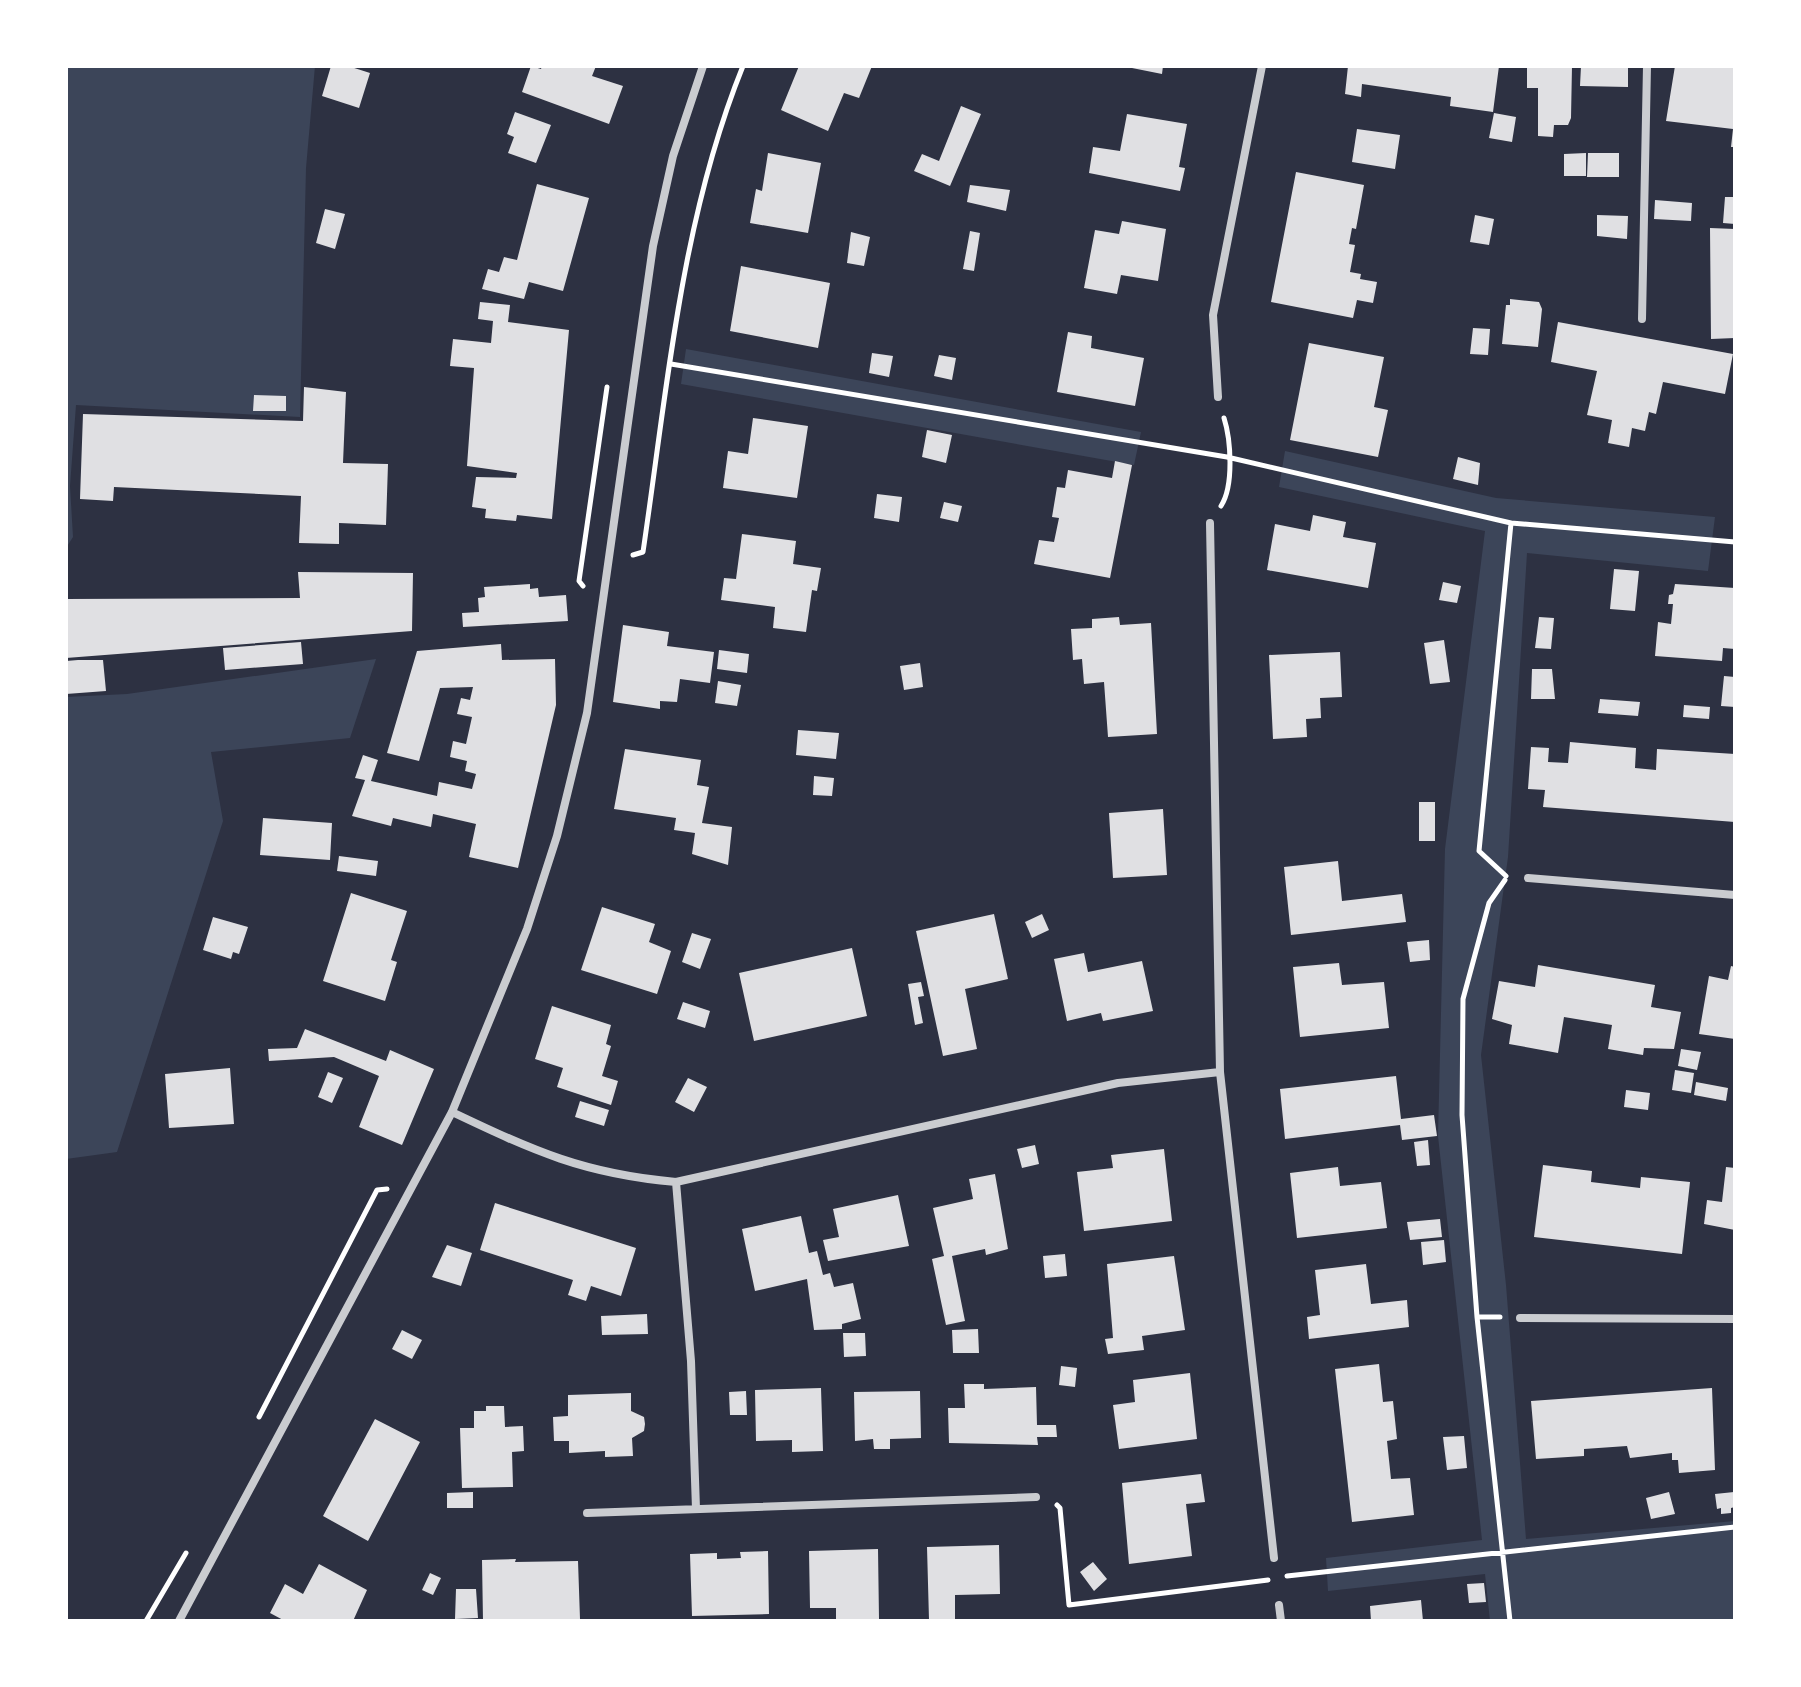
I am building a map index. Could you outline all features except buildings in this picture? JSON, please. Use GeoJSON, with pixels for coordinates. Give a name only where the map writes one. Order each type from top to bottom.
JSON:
{"type":"FeatureCollection","features":[{"type":"Feature","properties":{"kind":"street"},"geometry":{"type":"LineString","coordinates":[[1218,397],[1213,315],[1262,66]]}},
{"type":"Feature","properties":{"kind":"street"},"geometry":{"type":"LineString","coordinates":[[1642,319],[1647,66]]}},
{"type":"Feature","properties":{"kind":"street"},"geometry":{"type":"LineString","coordinates":[[179,1621],[452,1112],[527,929],[557,836],[587,713],[653,246],[673,156],[699,67]]}},
{"type":"Feature","properties":{"kind":"street"},"geometry":{"type":"LineString","coordinates":[[1210,523],[1220,1072],[1274,1558]]}},
{"type":"Feature","properties":{"kind":"street"},"geometry":{"type":"LineString","coordinates":[[1528,878],[1735,895]]}},
{"type":"Feature","properties":{"kind":"street"},"geometry":{"type":"LineString","coordinates":[[452,1112],[546,1156],[617,1177],[676,1182],[1118,1083],[1220,1072]]}},
{"type":"Feature","properties":{"kind":"street"},"geometry":{"type":"LineString","coordinates":[[676,1182],[691,1361],[696,1509]]}},
{"type":"Feature","properties":{"kind":"street"},"geometry":{"type":"LineString","coordinates":[[1520,1318],[1735,1319]]}},
{"type":"Feature","properties":{"kind":"street"},"geometry":{"type":"LineString","coordinates":[[587,1513],[1036,1497]]}},
{"type":"Feature","properties":{"kind":"street"},"geometry":{"type":"LineString","coordinates":[[1279,1605],[1281,1621]]}},
{"type":"Feature","properties":{"kind":"path"},"geometry":{"type":"LineString","coordinates":[[671,364],[1227,457],[1511,523],[1735,542]]}},
{"type":"Feature","properties":{"kind":"path"},"geometry":{"type":"LineString","coordinates":[[1210,523],[1227,496],[1229,433],[1218,397]]}},
{"type":"Feature","properties":{"kind":"path"},"geometry":{"type":"LineString","coordinates":[[1511,523],[1479,851],[1507,877],[1528,878]]}},
{"type":"Feature","properties":{"kind":"path"},"geometry":{"type":"LineString","coordinates":[[1507,877],[1489,903],[1463,999],[1462,1115],[1477,1317],[1510,1621]]}},
{"type":"Feature","properties":{"kind":"path"},"geometry":{"type":"LineString","coordinates":[[253,1428],[377,1190],[412,1187]]}},
{"type":"Feature","properties":{"kind":"path"},"geometry":{"type":"LineString","coordinates":[[1036,1497],[1053,1500],[1060,1508],[1069,1605],[1502,1551],[1735,1527]]}},
{"type":"Feature","properties":{"kind":"path"},"geometry":{"type":"LineString","coordinates":[[146,1621],[193,1540]]}},
{"type":"Feature","properties":{"kind":"shaded area"},"geometry":{"type":"Polygon","coordinates":[[[66,66],[315,66],[306,168],[300,417],[76,405],[70,486],[73,537],[66,548],[66,66]]]}},
{"type":"Feature","properties":{"kind":"shaded area"},"geometry":{"type":"Polygon","coordinates":[[[686,349],[1141,432],[1134,465],[681,384],[686,349]]]}},
{"type":"Feature","properties":{"kind":"shaded area"},"geometry":{"type":"Polygon","coordinates":[[[1285,451],[1496,498],[1715,517],[1708,571],[1527,553],[1508,857],[1481,1055],[1506,1285],[1526,1539],[1735,1521],[1735,1621],[1490,1621],[1485,1574],[1328,1591],[1326,1558],[1482,1540],[1438,1136],[1445,849],[1485,531],[1279,487],[1285,451]]]}},
{"type":"Feature","properties":{"kind":"shaded area"},"geometry":{"type":"Polygon","coordinates":[[[376,659],[350,738],[211,752],[223,821],[117,1152],[66,1159],[66,697],[127,694],[376,659]]]}}]}
